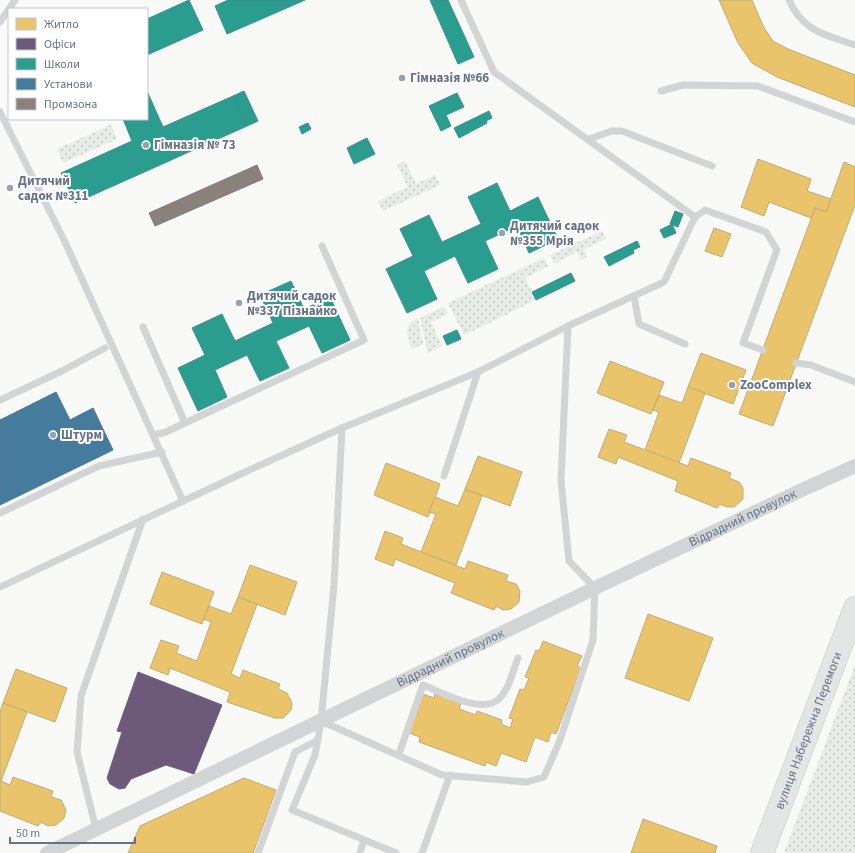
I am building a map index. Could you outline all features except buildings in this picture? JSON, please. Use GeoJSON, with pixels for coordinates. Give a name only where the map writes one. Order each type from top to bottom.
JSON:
{"type":"FeatureCollection","features":[{"type":"Feature","properties":{"kind":"main road","name":"вулиця Набережна Перемоги"},"geometry":{"type":"LineString","coordinates":[[762,853],[855,608]]}},
{"type":"Feature","properties":{"kind":"street","name":"Відрадний провулок"},"geometry":{"type":"LineString","coordinates":[[47,853],[595,588],[804,488],[855,466]]}},
{"type":"Feature","properties":{"kind":"lane"},"geometry":{"type":"LineString","coordinates":[[10,8],[16,0]]}},
{"type":"Feature","properties":{"kind":"lane"},"geometry":{"type":"LineString","coordinates":[[461,0],[494,72],[589,139],[695,217]]}},
{"type":"Feature","properties":{"kind":"lane"},"geometry":{"type":"LineString","coordinates":[[789,0],[794,13],[811,29],[855,46]]}},
{"type":"Feature","properties":{"kind":"lane"},"geometry":{"type":"LineString","coordinates":[[0,22],[8,10]]}},
{"type":"Feature","properties":{"kind":"lane"},"geometry":{"type":"LineString","coordinates":[[661,91],[683,85],[758,86],[855,122]]}},
{"type":"Feature","properties":{"kind":"lane"},"geometry":{"type":"LineString","coordinates":[[0,112],[65,242],[162,452],[183,501]]}},
{"type":"Feature","properties":{"kind":"lane"},"geometry":{"type":"LineString","coordinates":[[589,139],[612,131],[622,131],[712,166]]}},
{"type":"Feature","properties":{"kind":"lane"},"geometry":{"type":"LineString","coordinates":[[0,588],[143,519],[342,428],[478,372],[568,326],[664,282],[695,217],[705,210],[766,232],[777,250],[743,343],[762,350]]}},
{"type":"Feature","properties":{"kind":"lane"},"geometry":{"type":"LineString","coordinates":[[154,435],[166,432],[364,340],[322,246]]}},
{"type":"Feature","properties":{"kind":"lane"},"geometry":{"type":"LineString","coordinates":[[634,296],[639,324],[685,344]]}},
{"type":"Feature","properties":{"kind":"lane"},"geometry":{"type":"LineString","coordinates":[[321,721],[398,754],[442,775],[527,782],[544,777],[560,740],[593,640],[595,588],[569,561],[561,480],[568,326]]}},
{"type":"Feature","properties":{"kind":"lane"},"geometry":{"type":"LineString","coordinates":[[143,327],[185,423]]}},
{"type":"Feature","properties":{"kind":"lane"},"geometry":{"type":"LineString","coordinates":[[0,400],[62,371],[105,348]]}},
{"type":"Feature","properties":{"kind":"lane"},"geometry":{"type":"LineString","coordinates":[[796,363],[811,365],[855,382]]}},
{"type":"Feature","properties":{"kind":"lane"},"geometry":{"type":"LineString","coordinates":[[444,476],[478,372]]}},
{"type":"Feature","properties":{"kind":"lane"},"geometry":{"type":"LineString","coordinates":[[342,428],[334,585],[321,721],[315,755],[292,810],[396,853]]}},
{"type":"Feature","properties":{"kind":"lane"},"geometry":{"type":"LineString","coordinates":[[0,513],[99,466],[162,452]]}},
{"type":"Feature","properties":{"kind":"lane"},"geometry":{"type":"LineString","coordinates":[[96,829],[77,752],[81,696],[143,519]]}},
{"type":"Feature","properties":{"kind":"lane"},"geometry":{"type":"LineString","coordinates":[[398,754],[424,686],[476,705],[488,705],[498,700],[504,692],[518,658]]}},
{"type":"Feature","properties":{"kind":"lane"},"geometry":{"type":"LineString","coordinates":[[258,853],[295,752],[318,740]]}},
{"type":"Feature","properties":{"kind":"lane"},"geometry":{"type":"LineString","coordinates":[[422,853],[450,775]]}},
{"type":"Feature","properties":{"kind":"lane"},"geometry":{"type":"LineString","coordinates":[[360,853],[364,840]]}},
{"type":"Feature","properties":{"kind":"shaded area"},"geometry":{"type":"Polygon","coordinates":[[[111,125],[117,139],[63,163],[57,149],[111,125]]]}},
{"type":"Feature","properties":{"kind":"shaded area"},"geometry":{"type":"Polygon","coordinates":[[[405,161],[416,184],[435,175],[440,185],[383,211],[378,201],[408,187],[397,165],[405,161]]]}},
{"type":"Feature","properties":{"kind":"shaded area"},"geometry":{"type":"Polygon","coordinates":[[[602,231],[606,239],[584,249],[587,257],[581,260],[577,252],[554,264],[550,255],[602,231]]]}},
{"type":"Feature","properties":{"kind":"shaded area"},"geometry":{"type":"Polygon","coordinates":[[[544,258],[548,266],[525,278],[536,300],[464,335],[448,303],[544,258]]]}},
{"type":"Feature","properties":{"kind":"shaded area"},"geometry":{"type":"Polygon","coordinates":[[[444,307],[448,314],[431,322],[442,346],[428,353],[420,318],[444,307]]]}},
{"type":"Feature","properties":{"kind":"shaded area"},"geometry":{"type":"Polygon","coordinates":[[[418,318],[423,344],[412,349],[407,331],[410,324],[418,318]]]}},
{"type":"Feature","properties":{"kind":"shaded area"},"geometry":{"type":"Polygon","coordinates":[[[855,665],[855,853],[784,853],[855,665]]]}},
{"type":"Feature","properties":{"kind":"place","name":"Гімназія №66"},"geometry":{"type":"Point","coordinates":[402,78]}},
{"type":"Feature","properties":{"kind":"place","name":"Гімназія № 73"},"geometry":{"type":"Point","coordinates":[146,145]}},
{"type":"Feature","properties":{"kind":"place","name":"Дитячий садок №311"},"geometry":{"type":"Point","coordinates":[10,188]}},
{"type":"Feature","properties":{"kind":"place","name":"Дитячий садок №355 Мрія"},"geometry":{"type":"Point","coordinates":[502,233]}},
{"type":"Feature","properties":{"kind":"place","name":"Дитячий садок №337 Пізнайко"},"geometry":{"type":"Point","coordinates":[239,303]}},
{"type":"Feature","properties":{"kind":"place","name":"ZooComplex"},"geometry":{"type":"Point","coordinates":[732,385]}},
{"type":"Feature","properties":{"kind":"place","name":"Штурм"},"geometry":{"type":"Point","coordinates":[53,435]}}]}
